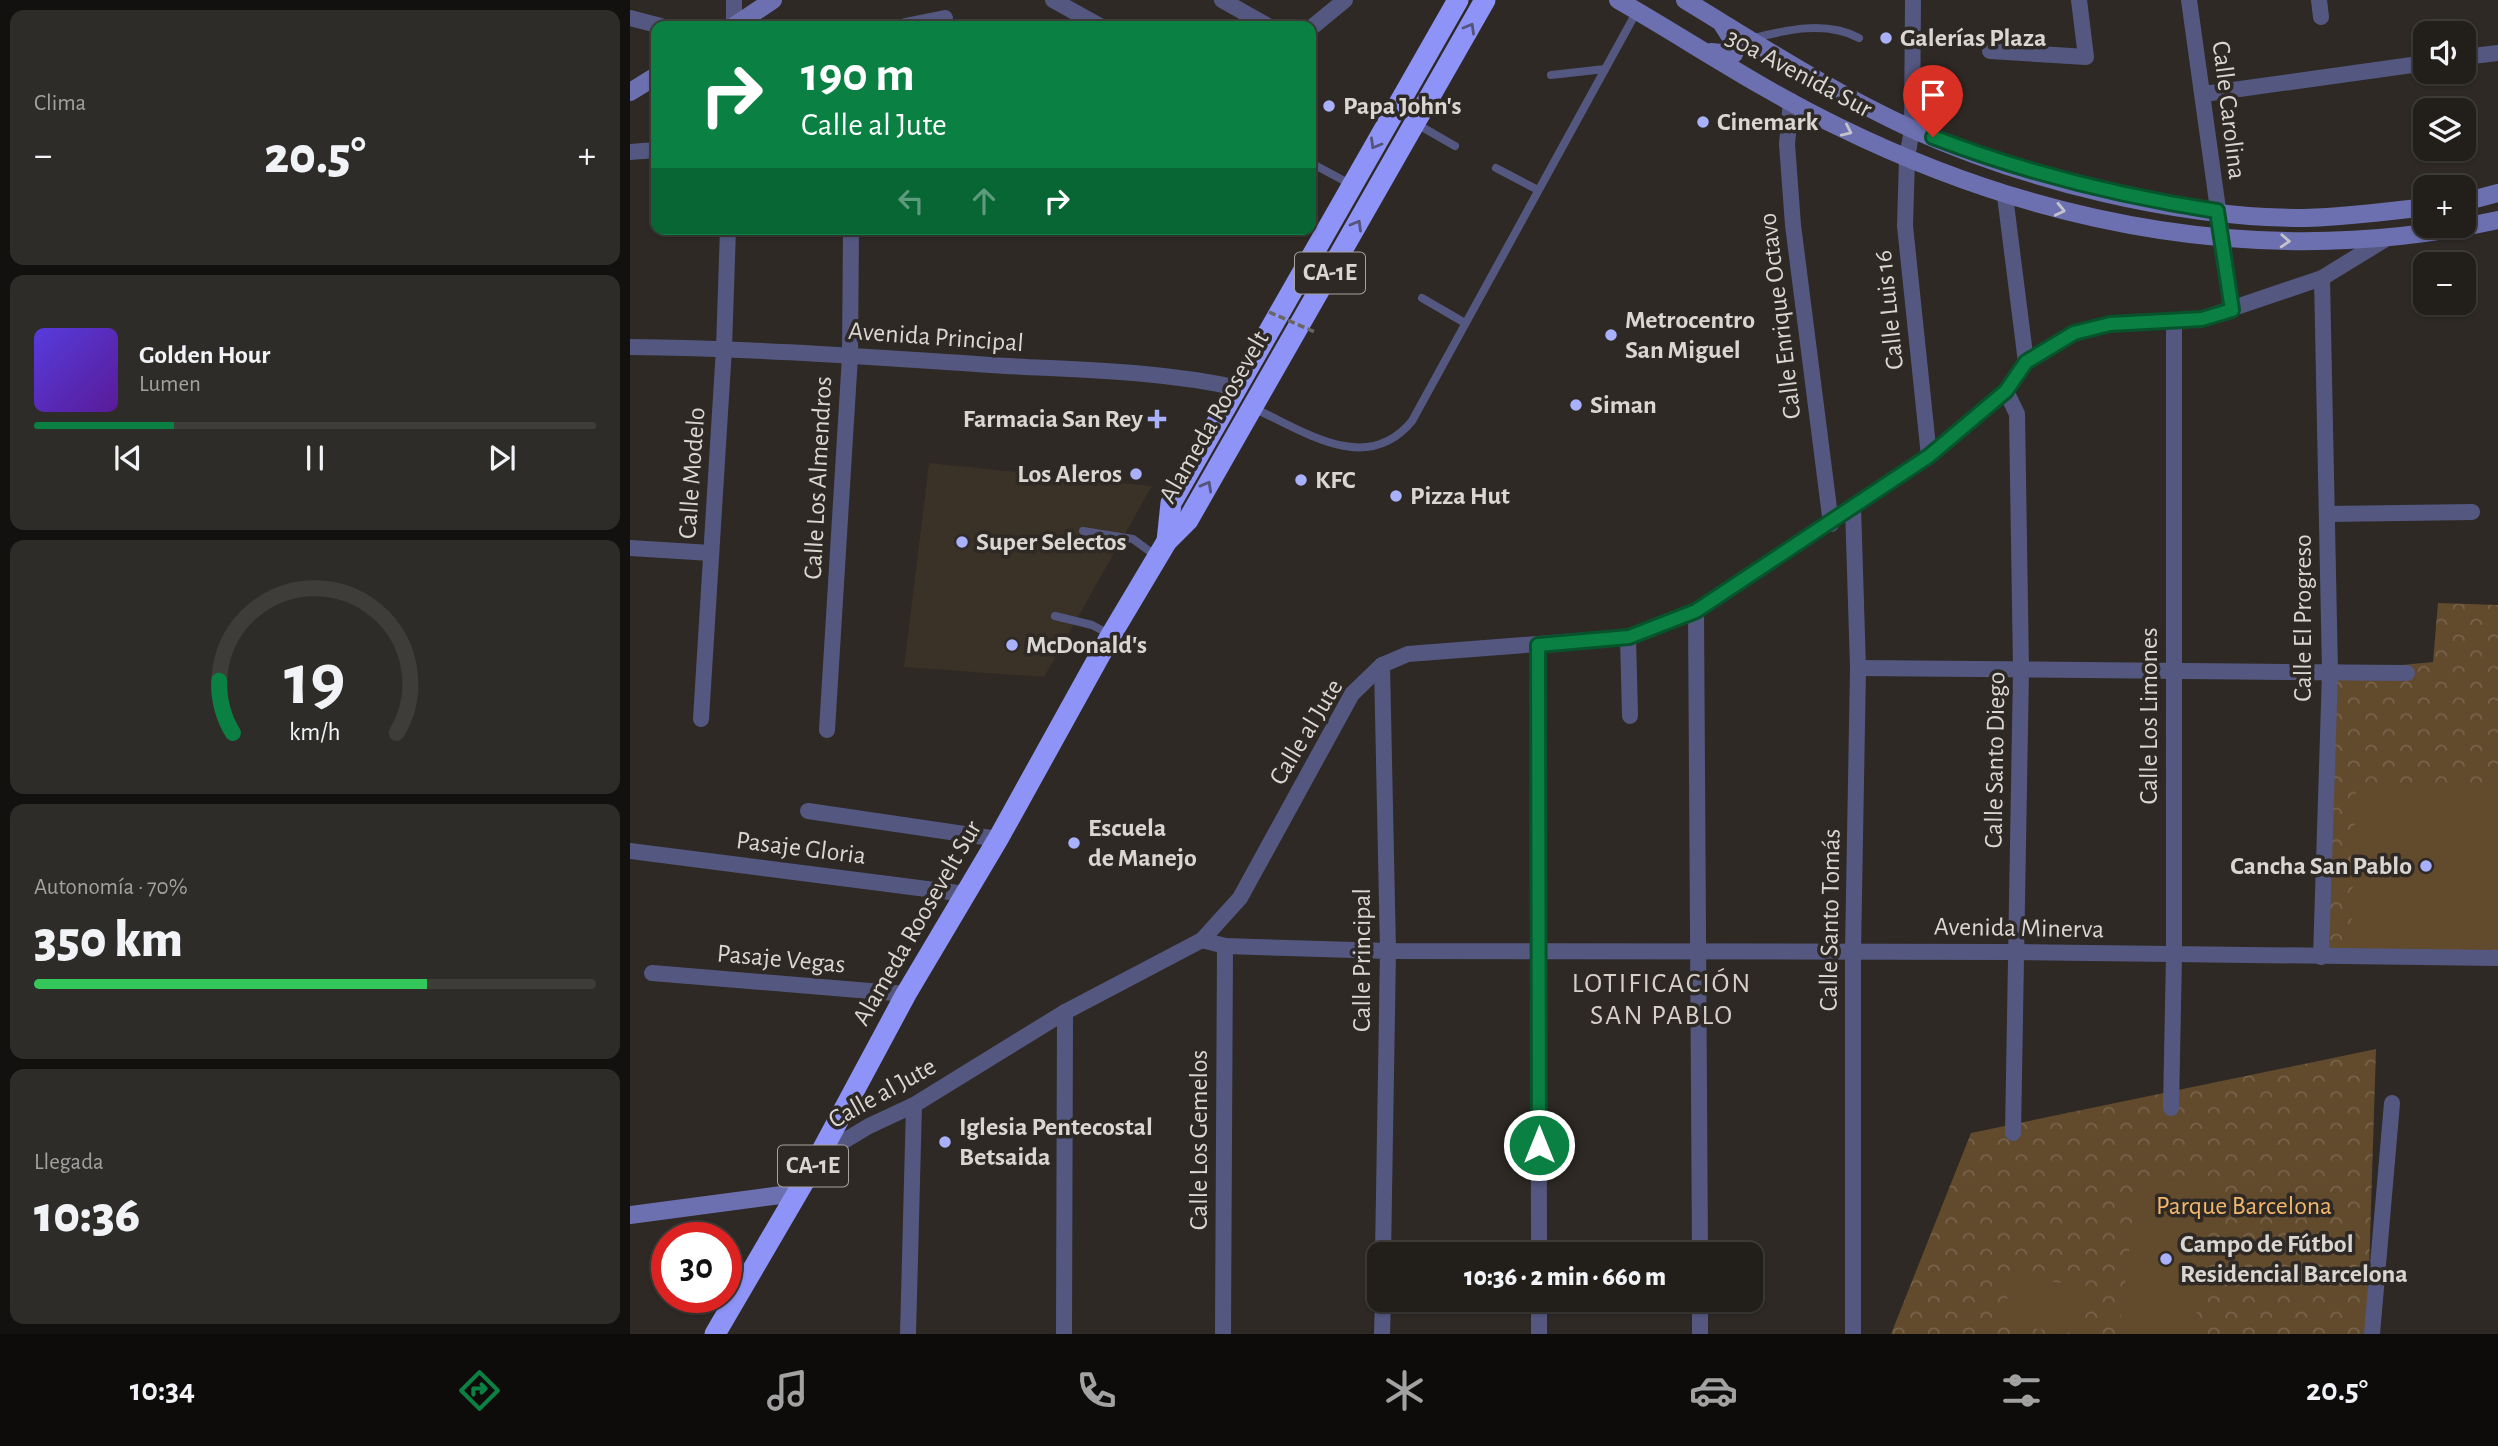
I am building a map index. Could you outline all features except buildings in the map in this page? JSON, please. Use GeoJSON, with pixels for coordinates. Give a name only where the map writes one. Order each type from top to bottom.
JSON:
{"type":"FeatureCollection","features":[{"type":"Feature","properties":{"kind":"highway","name":"Alameda Roosevelt"},"geometry":{"type":"LineString","coordinates":[[1163,550],[1171,503],[1458,0]]}},
{"type":"Feature","properties":{"kind":"highway","name":"Alameda Roosevelt"},"geometry":{"type":"LineString","coordinates":[[1163,550],[1188,520],[1485,0]]}},
{"type":"Feature","properties":{"kind":"highway","name":"Alameda Roosevelt Sur"},"geometry":{"type":"LineString","coordinates":[[715,1334],[819,1156],[906,994],[998,839],[1111,635],[1163,550]]}},
{"type":"Feature","properties":{"kind":"street"},"geometry":{"type":"LineString","coordinates":[[734,0],[734,21]]}},
{"type":"Feature","properties":{"kind":"street"},"geometry":{"type":"LineString","coordinates":[[742,21],[773,0]]}},
{"type":"Feature","properties":{"kind":"street"},"geometry":{"type":"LineString","coordinates":[[1053,0],[1091,21]]}},
{"type":"Feature","properties":{"kind":"street"},"geometry":{"type":"LineString","coordinates":[[1222,0],[1259,21]]}},
{"type":"Feature","properties":{"kind":"street"},"geometry":{"type":"LineString","coordinates":[[1316,23],[1345,0]]}},
{"type":"Feature","properties":{"kind":"street","name":"30a Avenida Sur"},"geometry":{"type":"LineString","coordinates":[[1618,0],[1791,101],[1907,158],[2005,196],[2138,228],[2304,242],[2384,240],[2498,220]]}},
{"type":"Feature","properties":{"kind":"street","name":"30a Avenida Sur"},"geometry":{"type":"LineString","coordinates":[[1685,0],[1772,54],[1912,129],[1976,154],[2062,181],[2126,197],[2217,211],[2303,218],[2413,207]]}},
{"type":"Feature","properties":{"kind":"street","name":"Calle Luis 16"},"geometry":{"type":"LineString","coordinates":[[1913,0],[1912,129],[1907,158],[1905,226],[1929,456]]}},
{"type":"Feature","properties":{"kind":"street"},"geometry":{"type":"LineString","coordinates":[[1990,51],[2086,57],[2079,0]]}},
{"type":"Feature","properties":{"kind":"street","name":"Calle Carolina"},"geometry":{"type":"LineString","coordinates":[[2189,0],[2232,310]]}},
{"type":"Feature","properties":{"kind":"street"},"geometry":{"type":"LineString","coordinates":[[2319,0],[2321,17]]}},
{"type":"Feature","properties":{"kind":"street"},"geometry":{"type":"LineString","coordinates":[[630,18],[651,23]]}},
{"type":"Feature","properties":{"kind":"street"},"geometry":{"type":"LineString","coordinates":[[929,21],[944,18]]}},
{"type":"Feature","properties":{"kind":"street"},"geometry":{"type":"LineString","coordinates":[[1698,48],[1724,55],[1734,54],[1736,46],[1720,21]]}},
{"type":"Feature","properties":{"kind":"street"},"geometry":{"type":"LineString","coordinates":[[1754,79],[1743,62],[1747,55],[1756,52],[1772,54]]}},
{"type":"Feature","properties":{"kind":"street"},"geometry":{"type":"LineString","coordinates":[[2476,56],[2498,53]]}},
{"type":"Feature","properties":{"kind":"street"},"geometry":{"type":"LineString","coordinates":[[2203,94],[2413,65]]}},
{"type":"Feature","properties":{"kind":"street"},"geometry":{"type":"LineString","coordinates":[[630,92],[651,79]]}},
{"type":"Feature","properties":{"kind":"street","name":"Calle Enrique Octavo"},"geometry":{"type":"LineString","coordinates":[[1791,101],[1787,144],[1793,225],[1831,523]]}},
{"type":"Feature","properties":{"kind":"street"},"geometry":{"type":"LineString","coordinates":[[630,152],[651,150]]}},
{"type":"Feature","properties":{"kind":"street"},"geometry":{"type":"LineString","coordinates":[[2476,199],[2498,194]]}},
{"type":"Feature","properties":{"kind":"street"},"geometry":{"type":"LineString","coordinates":[[2005,196],[2026,362]]}},
{"type":"Feature","properties":{"kind":"street","name":"Calle Modelo"},"geometry":{"type":"LineString","coordinates":[[701,719],[724,348],[728,235]]}},
{"type":"Feature","properties":{"kind":"street","name":"Calle Los Almendros"},"geometry":{"type":"LineString","coordinates":[[827,730],[850,356],[851,235]]}},
{"type":"Feature","properties":{"kind":"street","name":"Calle al Jute"},"geometry":{"type":"LineString","coordinates":[[819,1156],[869,1126],[914,1105],[1065,1012],[1202,940],[1240,898],[1352,694],[1382,665],[1408,654],[1629,637],[1696,611],[1929,456],[2006,391],[2026,362],[2074,333],[2110,324],[2174,323],[2202,319],[2232,310],[2322,278],[2384,240]]}},
{"type":"Feature","properties":{"kind":"street","name":"Calle El Progreso"},"geometry":{"type":"LineString","coordinates":[[2321,957],[2330,672],[2322,278]]}},
{"type":"Feature","properties":{"kind":"street","name":"Calle Los Limones"},"geometry":{"type":"LineString","coordinates":[[2171,1108],[2174,955],[2174,323]]}},
{"type":"Feature","properties":{"kind":"street","name":"Avenida Principal"},"geometry":{"type":"LineString","coordinates":[[630,347],[724,348],[1196,379],[1238,388]]}},
{"type":"Feature","properties":{"kind":"street","name":"Calle Santo Diego"},"geometry":{"type":"LineString","coordinates":[[2006,391],[2017,414],[2021,670],[2013,1133]]}},
{"type":"Feature","properties":{"kind":"street","name":"Calle Santo Tomás"},"geometry":{"type":"LineString","coordinates":[[1853,506],[1858,668],[1853,951],[1853,1334]]}},
{"type":"Feature","properties":{"kind":"street"},"geometry":{"type":"LineString","coordinates":[[2328,514],[2472,512]]}},
{"type":"Feature","properties":{"kind":"street"},"geometry":{"type":"LineString","coordinates":[[630,548],[711,553]]}},
{"type":"Feature","properties":{"kind":"street"},"geometry":{"type":"LineString","coordinates":[[1696,611],[1700,1242]]}},
{"type":"Feature","properties":{"kind":"street"},"geometry":{"type":"LineString","coordinates":[[1629,637],[1629,716]]}},
{"type":"Feature","properties":{"kind":"street"},"geometry":{"type":"LineString","coordinates":[[1538,645],[1539,1242]]}},
{"type":"Feature","properties":{"kind":"street","name":"Calle Principal"},"geometry":{"type":"LineString","coordinates":[[1382,665],[1388,951],[1383,1242]]}},
{"type":"Feature","properties":{"kind":"street"},"geometry":{"type":"LineString","coordinates":[[1858,668],[2407,673]]}},
{"type":"Feature","properties":{"kind":"street"},"geometry":{"type":"LineString","coordinates":[[808,811],[998,839]]}},
{"type":"Feature","properties":{"kind":"street","name":"Pasaje Gloria"},"geometry":{"type":"LineString","coordinates":[[630,851],[966,894]]}},
{"type":"Feature","properties":{"kind":"street","name":"Avenida Minerva"},"geometry":{"type":"LineString","coordinates":[[1202,940],[1225,946],[1388,951],[2016,952],[2498,958]]}},
{"type":"Feature","properties":{"kind":"street","name":"Calle Los Gemelos"},"geometry":{"type":"LineString","coordinates":[[1223,1334],[1225,946]]}},
{"type":"Feature","properties":{"kind":"street","name":"Pasaje Vegas"},"geometry":{"type":"LineString","coordinates":[[652,973],[906,994]]}},
{"type":"Feature","properties":{"kind":"street"},"geometry":{"type":"LineString","coordinates":[[1064,1334],[1065,1012]]}},
{"type":"Feature","properties":{"kind":"street"},"geometry":{"type":"LineString","coordinates":[[2372,1334],[2392,1102]]}},
{"type":"Feature","properties":{"kind":"street"},"geometry":{"type":"LineString","coordinates":[[908,1334],[914,1105]]}},
{"type":"Feature","properties":{"kind":"street"},"geometry":{"type":"LineString","coordinates":[[630,1215],[796,1193]]}},
{"type":"Feature","properties":{"kind":"street"},"geometry":{"type":"LineString","coordinates":[[1382,1334],[1383,1312]]}},
{"type":"Feature","properties":{"kind":"street"},"geometry":{"type":"LineString","coordinates":[[1539,1312],[1539,1334]]}},
{"type":"Feature","properties":{"kind":"street"},"geometry":{"type":"LineString","coordinates":[[1700,1312],[1700,1334]]}},
{"type":"Feature","properties":{"kind":"lane"},"geometry":{"type":"LineString","coordinates":[[1252,407],[1339,447],[1381,444],[1402,433],[1412,421],[1637,11]]}},
{"type":"Feature","properties":{"kind":"lane"},"geometry":{"type":"LineString","coordinates":[[1749,39],[1791,29],[1843,29],[1859,38]]}},
{"type":"Feature","properties":{"kind":"lane"},"geometry":{"type":"LineString","coordinates":[[1551,75],[1605,69]]}},
{"type":"Feature","properties":{"kind":"lane"},"geometry":{"type":"LineString","coordinates":[[1415,124],[1455,146]]}},
{"type":"Feature","properties":{"kind":"lane"},"geometry":{"type":"LineString","coordinates":[[1316,166],[1352,185]]}},
{"type":"Feature","properties":{"kind":"lane"},"geometry":{"type":"LineString","coordinates":[[1496,168],[1538,191]]}},
{"type":"Feature","properties":{"kind":"lane"},"geometry":{"type":"LineString","coordinates":[[1422,298],[1465,323]]}},
{"type":"Feature","properties":{"kind":"lane"},"geometry":{"type":"LineString","coordinates":[[1083,531],[1133,539],[1163,550]]}},
{"type":"Feature","properties":{"kind":"lane"},"geometry":{"type":"LineString","coordinates":[[1055,616],[1092,625],[1111,635]]}},
{"type":"Feature","properties":{"kind":"path"},"geometry":{"type":"LineString","coordinates":[[1269,312],[1315,332]]}},
{"type":"Feature","properties":{"kind":"shaded area"},"geometry":{"type":"Polygon","coordinates":[[[929,463],[1152,486],[1044,677],[904,667],[929,463]]]}},
{"type":"Feature","properties":{"kind":"green space"},"geometry":{"type":"Polygon","coordinates":[[[2438,603],[2498,605],[2498,957],[2321,957],[2330,672],[2433,662],[2438,603]]]}},
{"type":"Feature","properties":{"kind":"green space","name":"Cancha San Pablo"},"geometry":{"type":"Polygon","coordinates":[[[2498,786],[2498,943],[2351,940],[2356,792],[2498,786]]]}},
{"type":"Feature","properties":{"kind":"green space","name":"Parque Barcelona"},"geometry":{"type":"Polygon","coordinates":[[[2376,1049],[2367,1334],[1891,1334],[1971,1133],[2376,1049]]]}},
{"type":"Feature","properties":{"kind":"green space","name":"Campo de Fútbol Residencial Barcelona"},"geometry":{"type":"Polygon","coordinates":[[[2138,1176],[2213,1185],[2194,1334],[2119,1334],[2138,1176]]]}},
{"type":"Feature","properties":{"kind":"green space"},"geometry":{"type":"Polygon","coordinates":[[[2010,1277],[2088,1286],[2082,1334],[2004,1325],[2010,1277]]]}},
{"type":"Feature","properties":{"kind":"place","name":"Galerías Plaza"},"geometry":{"type":"Point","coordinates":[1886,38]}},
{"type":"Feature","properties":{"kind":"place","name":"Papa John's"},"geometry":{"type":"Point","coordinates":[1329,106]}},
{"type":"Feature","properties":{"kind":"place","name":"Cinemark"},"geometry":{"type":"Point","coordinates":[1703,122]}},
{"type":"Feature","properties":{"kind":"place","name":"Metrocentro San Miguel"},"geometry":{"type":"Point","coordinates":[1611,335]}},
{"type":"Feature","properties":{"kind":"place","name":"Siman"},"geometry":{"type":"Point","coordinates":[1576,405]}},
{"type":"Feature","properties":{"kind":"place","name":"Farmacia San Rey"},"geometry":{"type":"Point","coordinates":[1157,419]}},
{"type":"Feature","properties":{"kind":"place","name":"Los Aleros"},"geometry":{"type":"Point","coordinates":[1136,474]}},
{"type":"Feature","properties":{"kind":"place","name":"KFC"},"geometry":{"type":"Point","coordinates":[1301,480]}},
{"type":"Feature","properties":{"kind":"place","name":"Pizza Hut"},"geometry":{"type":"Point","coordinates":[1396,496]}},
{"type":"Feature","properties":{"kind":"place","name":"Super Selectos"},"geometry":{"type":"Point","coordinates":[962,542]}},
{"type":"Feature","properties":{"kind":"place","name":"McDonald's"},"geometry":{"type":"Point","coordinates":[1012,645]}},
{"type":"Feature","properties":{"kind":"place","name":"Escuela de Manejo"},"geometry":{"type":"Point","coordinates":[1074,843]}},
{"type":"Feature","properties":{"kind":"place","name":"Cancha San Pablo"},"geometry":{"type":"Point","coordinates":[2426,866]}},
{"type":"Feature","properties":{"kind":"place","name":"Iglesia Pentecostal Betsaida"},"geometry":{"type":"Point","coordinates":[945,1142]}},
{"type":"Feature","properties":{"kind":"place","name":"Campo de Fútbol Residencial Barcelona"},"geometry":{"type":"Point","coordinates":[2166,1259]}},
{"type":"Feature","properties":{"kind":"district","name":"LOTIFICACIÓN SAN PABLO"},"geometry":{"type":"Point","coordinates":[1662,1000]}},
{"type":"Feature","properties":{"kind":"route"},"geometry":{"type":"LineString","coordinates":[[1539,1145],[1538,645],[1629,637],[1696,611],[1929,456],[2006,391],[2026,362],[2074,333],[2110,324],[2174,323],[2202,319],[2232,310],[2217,211],[2126,197],[2062,181],[1976,154],[1933,137]]}}]}
